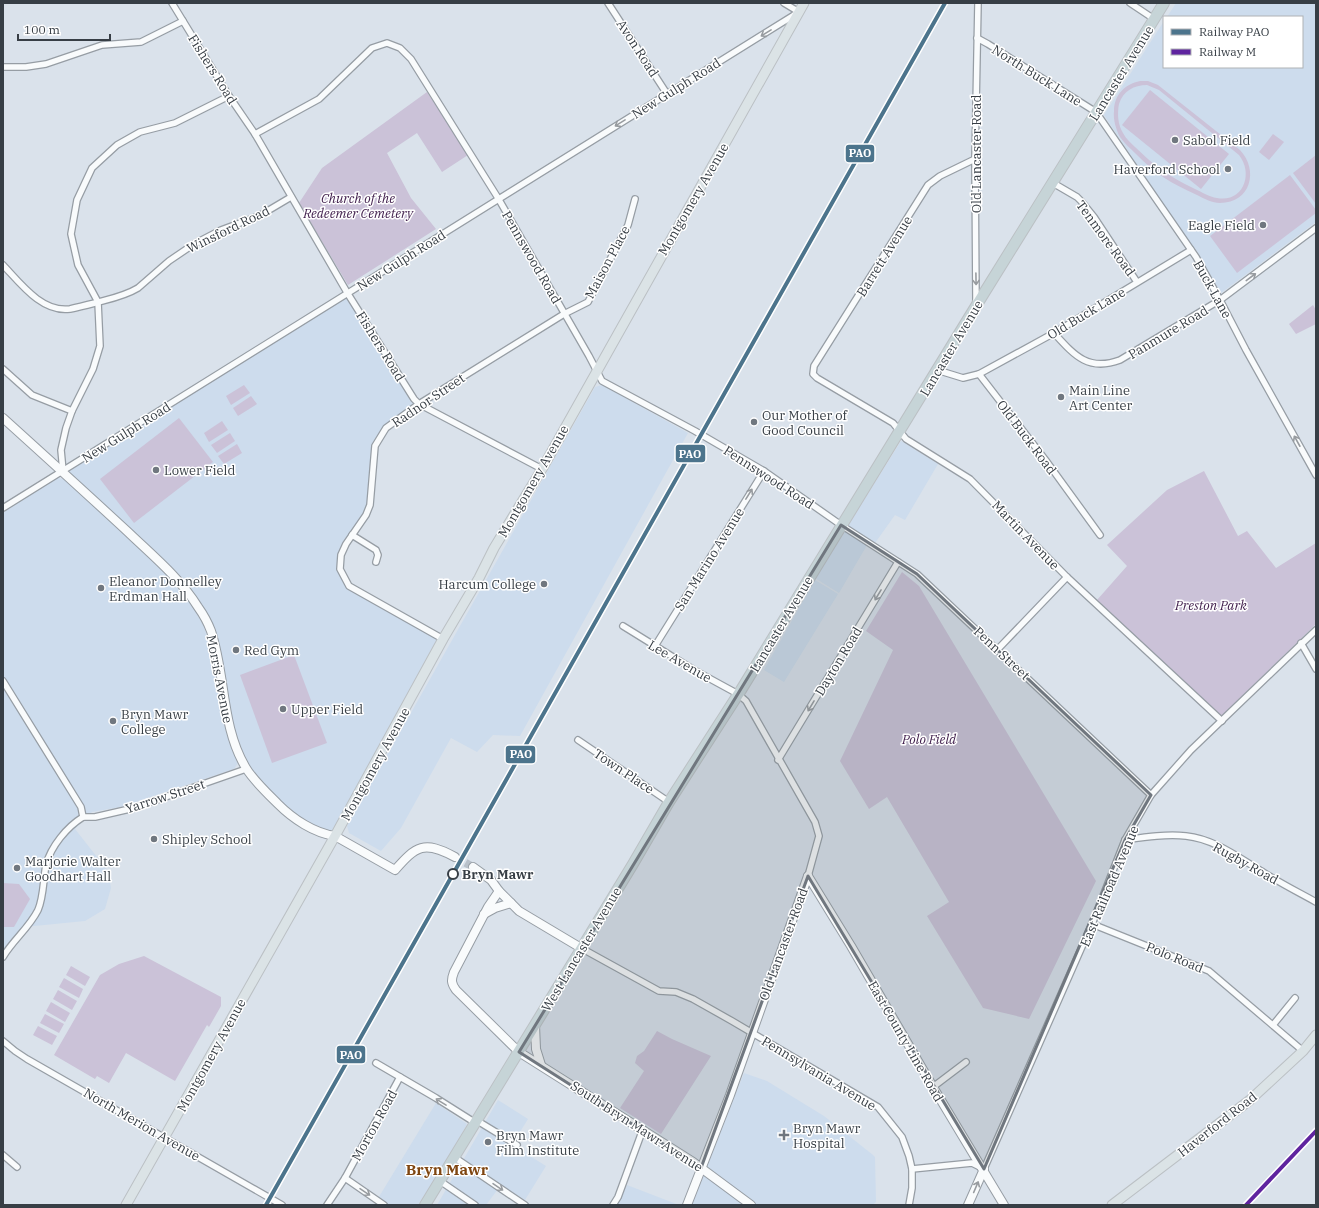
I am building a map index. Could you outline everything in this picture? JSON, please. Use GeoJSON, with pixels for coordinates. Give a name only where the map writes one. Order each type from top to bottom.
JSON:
{"type":"FeatureCollection","features":[{"type":"Feature","properties":{"kind":"highway","name":"Lancaster Avenue"},"geometry":{"type":"LineString","coordinates":[[738,694],[1164,3]]}},
{"type":"Feature","properties":{"kind":"highway","name":"West Lancaster Avenue"},"geometry":{"type":"LineString","coordinates":[[425,1205],[633,864],[669,802],[738,694]]}},
{"type":"Feature","properties":{"kind":"main road","name":"Montgomery Avenue"},"geometry":{"type":"LineString","coordinates":[[126,1205],[335,836],[443,640],[479,578],[494,548],[542,469],[804,3]]}},
{"type":"Feature","properties":{"kind":"main road","name":"Haverford Road"},"geometry":{"type":"LineString","coordinates":[[1112,1205],[1250,1100],[1303,1051],[1316,1035]]}},
{"type":"Feature","properties":{"kind":"street","name":"Fishers Road"},"geometry":{"type":"LineString","coordinates":[[172,3],[229,96],[255,134],[348,294],[414,399],[419,404],[542,469]]}},
{"type":"Feature","properties":{"kind":"street","name":"Avon Road"},"geometry":{"type":"LineString","coordinates":[[608,3],[667,94]]}},
{"type":"Feature","properties":{"kind":"street"},"geometry":{"type":"LineString","coordinates":[[784,3],[799,12]]}},
{"type":"Feature","properties":{"kind":"street","name":"Old Lancaster Road"},"geometry":{"type":"LineString","coordinates":[[976,306],[975,159],[978,3]]}},
{"type":"Feature","properties":{"kind":"street"},"geometry":{"type":"LineString","coordinates":[[1130,3],[1154,19]]}},
{"type":"Feature","properties":{"kind":"street","name":"New Gulph Road"},"geometry":{"type":"LineString","coordinates":[[3,508],[348,294],[498,198],[799,12]]}},
{"type":"Feature","properties":{"kind":"street"},"geometry":{"type":"LineString","coordinates":[[3,67],[26,67],[46,64],[102,45],[141,42],[183,21]]}},
{"type":"Feature","properties":{"kind":"street","name":"North Buck Lane"},"geometry":{"type":"LineString","coordinates":[[977,38],[1096,112]]}},
{"type":"Feature","properties":{"kind":"street","name":"Pennswood Road"},"geometry":{"type":"LineString","coordinates":[[255,134],[319,98],[372,48],[387,43],[400,48],[411,59],[498,198],[602,381],[695,431],[764,471],[841,525]]}},
{"type":"Feature","properties":{"kind":"street"},"geometry":{"type":"LineString","coordinates":[[63,471],[62,450],[66,428],[72,411],[93,369],[100,346],[98,302],[78,265],[71,234],[77,200],[92,168],[117,145],[140,132],[175,123],[229,96]]}},
{"type":"Feature","properties":{"kind":"street","name":"Buck Lane"},"geometry":{"type":"LineString","coordinates":[[1096,112],[1191,250],[1316,475]]}},
{"type":"Feature","properties":{"kind":"street","name":"Barrett Avenue"},"geometry":{"type":"LineString","coordinates":[[813,373],[814,366],[928,185],[943,174],[975,159]]}},
{"type":"Feature","properties":{"kind":"street","name":"Tenmore Road"},"geometry":{"type":"LineString","coordinates":[[1053,182],[1081,201],[1094,217],[1137,282]]}},
{"type":"Feature","properties":{"kind":"street","name":"Winsford Road"},"geometry":{"type":"LineString","coordinates":[[3,265],[44,304],[54,308],[70,309],[130,293],[138,288],[169,261],[194,244],[220,230],[258,216],[291,197]]}},
{"type":"Feature","properties":{"kind":"street","name":"Maison Place"},"geometry":{"type":"LineString","coordinates":[[564,314],[588,302],[628,224],[634,199]]}},
{"type":"Feature","properties":{"kind":"street","name":"Panmure Road"},"geometry":{"type":"LineString","coordinates":[[1054,333],[1071,352],[1081,360],[1091,363],[1112,363],[1123,359],[1220,300],[1316,228]]}},
{"type":"Feature","properties":{"kind":"street","name":"Old Buck Lane"},"geometry":{"type":"LineString","coordinates":[[979,374],[1054,333],[1191,250]]}},
{"type":"Feature","properties":{"kind":"street","name":"Radnor Street"},"geometry":{"type":"LineString","coordinates":[[443,640],[349,586],[340,569],[341,556],[346,544],[366,515],[370,505],[375,446],[386,428],[419,404],[564,314]]}},
{"type":"Feature","properties":{"kind":"street"},"geometry":{"type":"LineString","coordinates":[[3,369],[32,395],[72,411]]}},
{"type":"Feature","properties":{"kind":"street"},"geometry":{"type":"LineString","coordinates":[[938,370],[963,378],[979,374]]}},
{"type":"Feature","properties":{"kind":"street","name":"Martin Avenue"},"geometry":{"type":"LineString","coordinates":[[813,373],[816,378],[893,423],[906,439],[970,479],[1067,576],[1222,721]]}},
{"type":"Feature","properties":{"kind":"street","name":"Old Buck Road"},"geometry":{"type":"LineString","coordinates":[[979,374],[1047,462],[1100,535]]}},
{"type":"Feature","properties":{"kind":"street","name":"Morris Avenue"},"geometry":{"type":"LineString","coordinates":[[3,418],[63,471],[178,580],[198,606],[210,630],[216,652],[229,727],[235,744],[246,769],[283,809],[302,823],[326,835],[335,836],[395,870],[408,855],[426,847],[440,849],[454,857]]}},
{"type":"Feature","properties":{"kind":"street","name":"San Marino Avenue"},"geometry":{"type":"LineString","coordinates":[[655,646],[764,471]]}},
{"type":"Feature","properties":{"kind":"street","name":"Penn Street"},"geometry":{"type":"LineString","coordinates":[[841,525],[917,574],[1152,795]]}},
{"type":"Feature","properties":{"kind":"street"},"geometry":{"type":"LineString","coordinates":[[352,535],[376,550],[378,555],[376,562]]}},
{"type":"Feature","properties":{"kind":"street","name":"Dayton Road"},"geometry":{"type":"LineString","coordinates":[[778,760],[898,562]]}},
{"type":"Feature","properties":{"kind":"street"},"geometry":{"type":"LineString","coordinates":[[998,649],[1067,576]]}},
{"type":"Feature","properties":{"kind":"street","name":"Lee Avenue"},"geometry":{"type":"LineString","coordinates":[[623,626],[738,694]]}},
{"type":"Feature","properties":{"kind":"street","name":"East Railroad Avenue"},"geometry":{"type":"LineString","coordinates":[[984,1169],[1092,924],[1126,840],[1152,795],[1191,750],[1316,630]]}},
{"type":"Feature","properties":{"kind":"street"},"geometry":{"type":"LineString","coordinates":[[1301,643],[1316,669]]}},
{"type":"Feature","properties":{"kind":"street"},"geometry":{"type":"LineString","coordinates":[[3,682],[81,807],[83,817],[73,823],[50,854],[46,865],[38,909],[31,922],[10,946],[3,957]]}},
{"type":"Feature","properties":{"kind":"street","name":"Old Lancaster Road"},"geometry":{"type":"LineString","coordinates":[[687,1205],[730,1095],[808,876],[819,836],[815,822],[809,811],[778,760],[746,701],[738,694]]}},
{"type":"Feature","properties":{"kind":"street","name":"Town Place"},"geometry":{"type":"LineString","coordinates":[[578,740],[669,802]]}},
{"type":"Feature","properties":{"kind":"street","name":"Yarrow Street"},"geometry":{"type":"LineString","coordinates":[[83,817],[134,808],[246,769]]}},
{"type":"Feature","properties":{"kind":"street","name":"Rugby Road"},"geometry":{"type":"LineString","coordinates":[[1126,840],[1173,835],[1188,836],[1207,841],[1232,853],[1316,902]]}},
{"type":"Feature","properties":{"kind":"street"},"geometry":{"type":"LineString","coordinates":[[472,867],[491,880],[499,891],[519,911],[581,948]]}},
{"type":"Feature","properties":{"kind":"street","name":"East County Line Road"},"geometry":{"type":"LineString","coordinates":[[808,876],[851,946],[933,1087],[984,1169],[1004,1205]]}},
{"type":"Feature","properties":{"kind":"street"},"geometry":{"type":"LineString","coordinates":[[484,914],[499,891]]}},
{"type":"Feature","properties":{"kind":"street"},"geometry":{"type":"LineString","coordinates":[[484,914],[495,908],[511,903]]}},
{"type":"Feature","properties":{"kind":"street","name":"South Bryn Mawr Avenue"},"geometry":{"type":"LineString","coordinates":[[484,914],[454,972],[452,984],[456,990],[519,1052],[643,1129],[701,1168],[751,1205]]}},
{"type":"Feature","properties":{"kind":"street","name":"Polo Road"},"geometry":{"type":"LineString","coordinates":[[1092,924],[1209,971],[1303,1051]]}},
{"type":"Feature","properties":{"kind":"street","name":"Pennsylvania Avenue"},"geometry":{"type":"LineString","coordinates":[[581,948],[650,987],[659,991],[682,993],[752,1032],[878,1107],[902,1137],[909,1156],[912,1169],[912,1188],[909,1205]]}},
{"type":"Feature","properties":{"kind":"street"},"geometry":{"type":"LineString","coordinates":[[1273,1025],[1295,998]]}},
{"type":"Feature","properties":{"kind":"street"},"geometry":{"type":"LineString","coordinates":[[535,1024],[536,1049],[541,1066]]}},
{"type":"Feature","properties":{"kind":"street","name":"North Merion Avenue"},"geometry":{"type":"LineString","coordinates":[[3,1041],[21,1055],[282,1205]]}},
{"type":"Feature","properties":{"kind":"street"},"geometry":{"type":"LineString","coordinates":[[933,1087],[966,1062]]}},
{"type":"Feature","properties":{"kind":"street"},"geometry":{"type":"LineString","coordinates":[[376,1063],[400,1077]]}},
{"type":"Feature","properties":{"kind":"street","name":"Morton Road"},"geometry":{"type":"LineString","coordinates":[[327,1205],[345,1178],[400,1077],[516,1145]]}},
{"type":"Feature","properties":{"kind":"street"},"geometry":{"type":"LineString","coordinates":[[613,1205],[618,1198],[643,1129]]}},
{"type":"Feature","properties":{"kind":"street"},"geometry":{"type":"LineString","coordinates":[[3,1155],[17,1167]]}},
{"type":"Feature","properties":{"kind":"street"},"geometry":{"type":"LineString","coordinates":[[454,1157],[525,1205]]}},
{"type":"Feature","properties":{"kind":"street"},"geometry":{"type":"LineString","coordinates":[[912,1169],[972,1163],[984,1169],[968,1205]]}},
{"type":"Feature","properties":{"kind":"street"},"geometry":{"type":"LineString","coordinates":[[345,1178],[384,1205]]}},
{"type":"Feature","properties":{"kind":"street"},"geometry":{"type":"LineString","coordinates":[[440,1182],[475,1205]]}},
{"type":"Feature","properties":{"kind":"highlighted area"},"geometry":{"type":"Polygon","coordinates":[[[841,525],[917,574],[1151,795],[1125,840],[984,1169],[808,876],[701,1168],[519,1052],[841,525]]]}},
{"type":"Feature","properties":{"kind":"shaded area","name":"Haverford School"},"geometry":{"type":"Polygon","coordinates":[[[1176,3],[1316,3],[1316,222],[1221,293],[1197,251],[1189,243],[1104,115],[1163,23],[1163,68],[1303,68],[1303,16],[1168,16],[1176,3]]]}},
{"type":"Feature","properties":{"kind":"shaded area"},"geometry":{"type":"Polygon","coordinates":[[[348,294],[419,404],[386,428],[375,446],[370,505],[346,544],[341,569],[349,586],[443,639],[335,836],[302,823],[246,769],[235,744],[210,630],[178,580],[63,471],[348,294]]]}},
{"type":"Feature","properties":{"kind":"shaded area","name":"Harcum College"},"geometry":{"type":"Polygon","coordinates":[[[602,385],[688,433],[520,736],[493,735],[477,752],[451,738],[401,828],[381,851],[349,833],[347,826],[595,387],[602,385]]]}},
{"type":"Feature","properties":{"kind":"shaded area"},"geometry":{"type":"Polygon","coordinates":[[[901,441],[938,464],[905,520],[895,515],[875,543],[870,540],[839,593],[815,578],[901,441]]]}},
{"type":"Feature","properties":{"kind":"shaded area","name":"Bryn Mawr College"},"geometry":{"type":"Polygon","coordinates":[[[57,478],[65,479],[165,573],[195,610],[204,627],[213,656],[221,711],[226,732],[238,763],[234,769],[120,807],[92,812],[75,829],[108,871],[111,888],[105,909],[85,921],[24,927],[13,937],[3,951],[3,513],[57,478]]]}},
{"type":"Feature","properties":{"kind":"shaded area"},"geometry":{"type":"Polygon","coordinates":[[[815,580],[838,594],[784,682],[764,670],[815,580]]]}},
{"type":"Feature","properties":{"kind":"shaded area","name":"Bryn Mawr Hospital"},"geometry":{"type":"Polygon","coordinates":[[[744,1073],[767,1081],[824,1116],[875,1157],[876,1202],[873,1205],[692,1205],[744,1073]]]}},
{"type":"Feature","properties":{"kind":"shaded area"},"geometry":{"type":"Polygon","coordinates":[[[498,1100],[528,1119],[512,1145],[546,1166],[525,1200],[501,1185],[486,1205],[437,1205],[498,1100]]]}},
{"type":"Feature","properties":{"kind":"shaded area"},"geometry":{"type":"Polygon","coordinates":[[[436,1103],[467,1124],[450,1155],[418,1205],[374,1205],[436,1103]]]}},
{"type":"Feature","properties":{"kind":"shaded area"},"geometry":{"type":"Polygon","coordinates":[[[627,1185],[679,1205],[616,1205],[627,1185]]]}},
{"type":"Feature","properties":{"kind":"green space"},"geometry":{"type":"Polygon","coordinates":[[[1148,81],[1158,85],[1240,150],[1246,158],[1250,176],[1249,184],[1245,192],[1239,198],[1231,202],[1217,203],[1188,191],[1156,172],[1125,143],[1120,137],[1116,128],[1114,117],[1115,105],[1121,91],[1135,82],[1148,81]],[[1142,85],[1126,92],[1119,104],[1118,115],[1121,130],[1135,147],[1149,160],[1177,180],[1217,198],[1234,196],[1243,186],[1246,170],[1239,155],[1159,90],[1147,85],[1142,85]]]}},
{"type":"Feature","properties":{"kind":"green space","name":"Sabol Field"},"geometry":{"type":"Polygon","coordinates":[[[1150,90],[1229,154],[1201,189],[1122,125],[1150,90]]]}},
{"type":"Feature","properties":{"kind":"green space","name":"Church of the Redeemer Cemetery"},"geometry":{"type":"Polygon","coordinates":[[[427,92],[468,155],[442,172],[417,133],[387,153],[411,198],[436,229],[348,285],[299,203],[322,168],[427,92]]]}},
{"type":"Feature","properties":{"kind":"green space"},"geometry":{"type":"Polygon","coordinates":[[[1273,134],[1284,142],[1269,160],[1259,152],[1273,134]]]}},
{"type":"Feature","properties":{"kind":"green space"},"geometry":{"type":"Polygon","coordinates":[[[1316,155],[1316,204],[1293,173],[1316,155]]]}},
{"type":"Feature","properties":{"kind":"green space","name":"Eagle Field"},"geometry":{"type":"Polygon","coordinates":[[[1290,175],[1316,210],[1316,213],[1237,273],[1210,236],[1290,175]]]}},
{"type":"Feature","properties":{"kind":"green space"},"geometry":{"type":"Polygon","coordinates":[[[1313,305],[1316,310],[1316,324],[1296,334],[1289,324],[1313,305]]]}},
{"type":"Feature","properties":{"kind":"green space"},"geometry":{"type":"Polygon","coordinates":[[[244,385],[250,393],[231,405],[226,396],[244,385]]]}},
{"type":"Feature","properties":{"kind":"green space"},"geometry":{"type":"Polygon","coordinates":[[[251,396],[257,404],[238,416],[233,408],[251,396]]]}},
{"type":"Feature","properties":{"kind":"green space","name":"Lower Field"},"geometry":{"type":"Polygon","coordinates":[[[179,418],[213,462],[134,523],[100,479],[179,418]]]}},
{"type":"Feature","properties":{"kind":"green space"},"geometry":{"type":"Polygon","coordinates":[[[222,421],[228,430],[209,442],[204,433],[222,421]]]}},
{"type":"Feature","properties":{"kind":"green space"},"geometry":{"type":"Polygon","coordinates":[[[230,433],[235,441],[217,453],[211,445],[230,433]]]}},
{"type":"Feature","properties":{"kind":"green space"},"geometry":{"type":"Polygon","coordinates":[[[237,444],[242,453],[224,464],[218,456],[237,444]]]}},
{"type":"Feature","properties":{"kind":"green space","name":"Preston Park"},"geometry":{"type":"Polygon","coordinates":[[[1204,471],[1238,536],[1247,531],[1276,568],[1316,543],[1316,624],[1221,717],[1097,600],[1127,566],[1107,545],[1167,490],[1204,471]]]}},
{"type":"Feature","properties":{"kind":"green space","name":"Polo Field"},"geometry":{"type":"Polygon","coordinates":[[[902,572],[919,586],[1096,881],[1029,1019],[983,1008],[927,916],[949,902],[887,797],[869,809],[840,761],[893,650],[866,631],[902,572]]]}},
{"type":"Feature","properties":{"kind":"green space","name":"Upper Field"},"geometry":{"type":"Polygon","coordinates":[[[294,655],[327,743],[272,763],[240,675],[294,655]]]}},
{"type":"Feature","properties":{"kind":"green space"},"geometry":{"type":"Polygon","coordinates":[[[3,883],[19,884],[30,899],[14,927],[3,927],[3,883]]]}},
{"type":"Feature","properties":{"kind":"green space"},"geometry":{"type":"Polygon","coordinates":[[[144,956],[221,997],[221,1006],[209,1027],[207,1025],[175,1081],[126,1053],[109,1083],[97,1076],[95,1079],[54,1055],[100,975],[119,964],[144,956]]]}},
{"type":"Feature","properties":{"kind":"green space"},"geometry":{"type":"Polygon","coordinates":[[[71,966],[90,977],[85,986],[66,975],[71,966]]]}},
{"type":"Feature","properties":{"kind":"green space"},"geometry":{"type":"Polygon","coordinates":[[[64,978],[83,989],[79,998],[59,987],[64,978]]]}},
{"type":"Feature","properties":{"kind":"green space"},"geometry":{"type":"Polygon","coordinates":[[[58,990],[77,1001],[72,1010],[53,999],[58,990]]]}},
{"type":"Feature","properties":{"kind":"green space"},"geometry":{"type":"Polygon","coordinates":[[[51,1002],[70,1013],[65,1022],[46,1011],[51,1002]]]}},
{"type":"Feature","properties":{"kind":"green space"},"geometry":{"type":"Polygon","coordinates":[[[45,1014],[64,1024],[59,1033],[40,1023],[45,1014]]]}},
{"type":"Feature","properties":{"kind":"green space"},"geometry":{"type":"Polygon","coordinates":[[[38,1026],[57,1036],[52,1045],[33,1035],[38,1026]]]}},
{"type":"Feature","properties":{"kind":"green space"},"geometry":{"type":"Polygon","coordinates":[[[657,1031],[711,1056],[661,1134],[620,1108],[644,1071],[635,1063],[637,1056],[644,1051],[657,1031]]]}},
{"type":"Feature","properties":{"kind":"tunnel"},"geometry":{"type":"LineString","coordinates":[[455,857],[473,867]]}},
{"type":"Feature","properties":{"kind":"rail line","name":"PAO"},"geometry":{"type":"LineString","coordinates":[[266,1205],[945,3]]}},
{"type":"Feature","properties":{"kind":"rail line","name":"M"},"geometry":{"type":"LineString","coordinates":[[1246,1205],[1316,1131]]}},
{"type":"Feature","properties":{"kind":"place","name":"Sabol Field"},"geometry":{"type":"Point","coordinates":[1175,140]}},
{"type":"Feature","properties":{"kind":"place","name":"Haverford School"},"geometry":{"type":"Point","coordinates":[1228,169]}},
{"type":"Feature","properties":{"kind":"place","name":"Eagle Field"},"geometry":{"type":"Point","coordinates":[1263,225]}},
{"type":"Feature","properties":{"kind":"place","name":"Main Line Art Center"},"geometry":{"type":"Point","coordinates":[1061,397]}},
{"type":"Feature","properties":{"kind":"place","name":"Our Mother of Good Council"},"geometry":{"type":"Point","coordinates":[754,422]}},
{"type":"Feature","properties":{"kind":"place","name":"Lower Field"},"geometry":{"type":"Point","coordinates":[156,470]}},
{"type":"Feature","properties":{"kind":"place","name":"Harcum College"},"geometry":{"type":"Point","coordinates":[544,584]}},
{"type":"Feature","properties":{"kind":"place","name":"Eleanor Donnelley Erdman Hall"},"geometry":{"type":"Point","coordinates":[101,588]}},
{"type":"Feature","properties":{"kind":"place","name":"Red Gym"},"geometry":{"type":"Point","coordinates":[236,650]}},
{"type":"Feature","properties":{"kind":"place","name":"Upper Field"},"geometry":{"type":"Point","coordinates":[283,709]}},
{"type":"Feature","properties":{"kind":"place","name":"Bryn Mawr College"},"geometry":{"type":"Point","coordinates":[113,721]}},
{"type":"Feature","properties":{"kind":"place","name":"Shipley School"},"geometry":{"type":"Point","coordinates":[154,839]}},
{"type":"Feature","properties":{"kind":"place","name":"Marjorie Walter Goodhart Hall"},"geometry":{"type":"Point","coordinates":[17,868]}},
{"type":"Feature","properties":{"kind":"place","name":"Bryn Mawr"},"geometry":{"type":"Point","coordinates":[453,874]}},
{"type":"Feature","properties":{"kind":"place","name":"Bryn Mawr Hospital"},"geometry":{"type":"Point","coordinates":[784,1135]}},
{"type":"Feature","properties":{"kind":"place","name":"Bryn Mawr Film Institute"},"geometry":{"type":"Point","coordinates":[488,1142]}},
{"type":"Feature","properties":{"kind":"district","name":"Bryn Mawr"},"geometry":{"type":"Point","coordinates":[447,1170]}}]}
